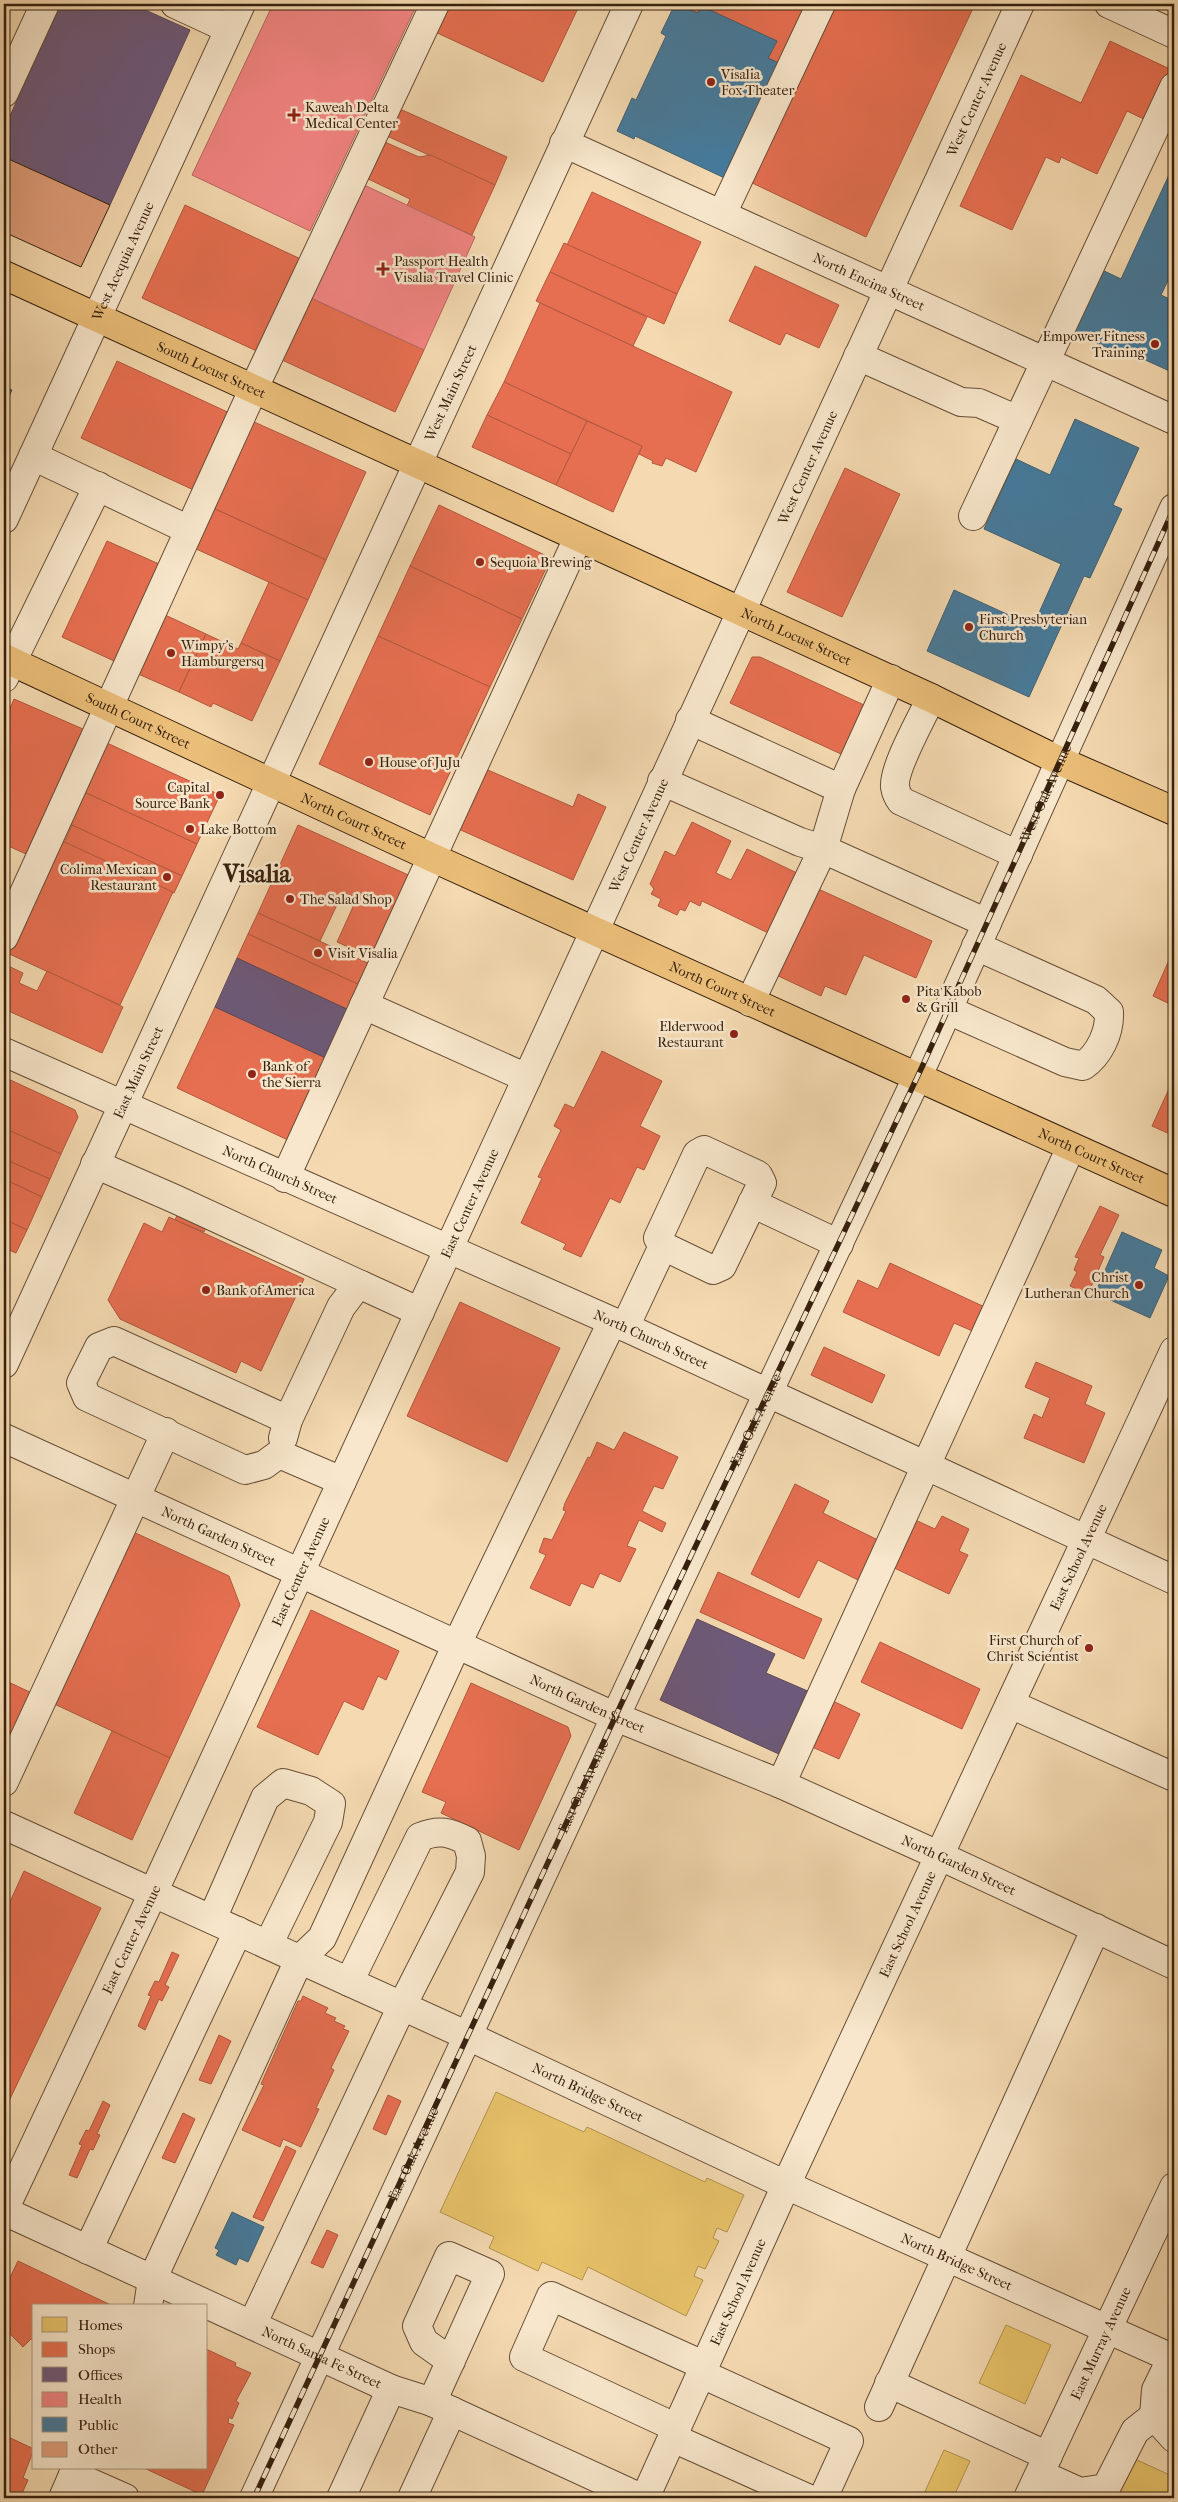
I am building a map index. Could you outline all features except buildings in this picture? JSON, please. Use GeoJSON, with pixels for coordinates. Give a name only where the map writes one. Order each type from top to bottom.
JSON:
{"type":"FeatureCollection","features":[{"type":"Feature","properties":{"kind":"main road","name":"South Locust Street"},"geometry":{"type":"LineString","coordinates":[[4,275],[418,464]]}},
{"type":"Feature","properties":{"kind":"main road","name":"North Locust Street"},"geometry":{"type":"LineString","coordinates":[[418,464],[890,679],[1060,761],[1174,811]]}},
{"type":"Feature","properties":{"kind":"main road","name":"South Court Street"},"geometry":{"type":"LineString","coordinates":[[7,666],[110,706],[272,782]]}},
{"type":"Feature","properties":{"kind":"main road","name":"North Court Street"},"geometry":{"type":"LineString","coordinates":[[272,782],[593,931],[1174,1193]]}},
{"type":"Feature","properties":{"kind":"street"},"geometry":{"type":"LineString","coordinates":[[4,93],[45,4]]}},
{"type":"Feature","properties":{"kind":"street"},"geometry":{"type":"LineString","coordinates":[[175,4],[229,29]]}},
{"type":"Feature","properties":{"kind":"street","name":"West Acequia Avenue"},"geometry":{"type":"LineString","coordinates":[[4,519],[241,4]]}},
{"type":"Feature","properties":{"kind":"street"},"geometry":{"type":"LineString","coordinates":[[4,937],[13,888],[110,706],[254,388],[435,4]]}},
{"type":"Feature","properties":{"kind":"street","name":"West Main Street"},"geometry":{"type":"LineString","coordinates":[[272,782],[629,4]]}},
{"type":"Feature","properties":{"kind":"street"},"geometry":{"type":"LineString","coordinates":[[722,214],[821,4]]}},
{"type":"Feature","properties":{"kind":"street","name":"West Center Avenue"},"geometry":{"type":"LineString","coordinates":[[593,931],[1020,4]]}},
{"type":"Feature","properties":{"kind":"street"},"geometry":{"type":"LineString","coordinates":[[1109,4],[1174,34]]}},
{"type":"Feature","properties":{"kind":"street"},"geometry":{"type":"LineString","coordinates":[[974,516],[1174,87]]}},
{"type":"Feature","properties":{"kind":"street","name":"North Encina Street"},"geometry":{"type":"LineString","coordinates":[[564,143],[1174,420]]}},
{"type":"Feature","properties":{"kind":"street"},"geometry":{"type":"LineString","coordinates":[[858,356],[961,402],[979,403],[1018,420]]}},
{"type":"Feature","properties":{"kind":"street"},"geometry":{"type":"LineString","coordinates":[[33,456],[189,530]]}},
{"type":"Feature","properties":{"kind":"street"},"geometry":{"type":"LineString","coordinates":[[7,666],[98,486]]}},
{"type":"Feature","properties":{"kind":"street","name":"West Oak Avenue"},"geometry":{"type":"LineString","coordinates":[[917,1078],[1174,508]]}},
{"type":"Feature","properties":{"kind":"street"},"geometry":{"type":"LineString","coordinates":[[285,1178],[578,538]]}},
{"type":"Feature","properties":{"kind":"street"},"geometry":{"type":"LineString","coordinates":[[750,1002],[823,849],[840,789],[890,679]]}},
{"type":"Feature","properties":{"kind":"street"},"geometry":{"type":"LineString","coordinates":[[931,698],[896,772],[895,786],[901,802],[1018,855]]}},
{"type":"Feature","properties":{"kind":"street"},"geometry":{"type":"LineString","coordinates":[[690,720],[840,789]]}},
{"type":"Feature","properties":{"kind":"street"},"geometry":{"type":"LineString","coordinates":[[662,781],[800,842],[823,849],[982,935],[1096,1000],[1109,1012],[1109,1024],[1095,1058],[1082,1066],[1065,1062],[948,1010]]}},
{"type":"Feature","properties":{"kind":"street","name":"East Main Street"},"geometry":{"type":"LineString","coordinates":[[4,1364],[272,782]]}},
{"type":"Feature","properties":{"kind":"street","name":"East Center Avenue"},"geometry":{"type":"LineString","coordinates":[[4,2211],[153,1893],[593,931]]}},
{"type":"Feature","properties":{"kind":"street"},"geometry":{"type":"LineString","coordinates":[[364,1005],[527,1078]]}},
{"type":"Feature","properties":{"kind":"street","name":"North Church Street"},"geometry":{"type":"LineString","coordinates":[[4,1052],[770,1392],[1174,1580]]}},
{"type":"Feature","properties":{"kind":"street","name":"East Oak Avenue"},"geometry":{"type":"LineString","coordinates":[[254,2498],[616,1717],[917,1078]]}},
{"type":"Feature","properties":{"kind":"street"},"geometry":{"type":"LineString","coordinates":[[781,1784],[928,1466],[1071,1147]]}},
{"type":"Feature","properties":{"kind":"street"},"geometry":{"type":"LineString","coordinates":[[704,1150],[758,1175],[762,1183],[722,1266],[713,1270],[663,1246],[658,1238],[697,1154],[704,1150]]}},
{"type":"Feature","properties":{"kind":"street"},"geometry":{"type":"LineString","coordinates":[[95,1164],[420,1312]]}},
{"type":"Feature","properties":{"kind":"street"},"geometry":{"type":"LineString","coordinates":[[752,1203],[839,1244]]}},
{"type":"Feature","properties":{"kind":"street"},"geometry":{"type":"LineString","coordinates":[[150,2293],[300,1960],[322,1938],[457,1644],[619,1324],[663,1246]]}},
{"type":"Feature","properties":{"kind":"street"},"geometry":{"type":"LineString","coordinates":[[288,1420],[114,1341],[99,1347],[82,1383],[87,1397],[245,1470],[264,1465],[279,1454],[288,1420],[341,1307],[353,1291],[361,1285]]}},
{"type":"Feature","properties":{"kind":"street","name":"East School Avenue"},"geometry":{"type":"LineString","coordinates":[[645,2498],[786,2184],[938,1855],[1088,1541],[1174,1351]]}},
{"type":"Feature","properties":{"kind":"street"},"geometry":{"type":"LineString","coordinates":[[4,1782],[166,1432]]}},
{"type":"Feature","properties":{"kind":"street","name":"North Garden Street"},"geometry":{"type":"LineString","coordinates":[[4,1438],[616,1717],[781,1784],[1174,1965]]}},
{"type":"Feature","properties":{"kind":"street"},"geometry":{"type":"LineString","coordinates":[[279,1454],[342,1481]]}},
{"type":"Feature","properties":{"kind":"street"},"geometry":{"type":"LineString","coordinates":[[1010,1704],[1174,1777]]}},
{"type":"Feature","properties":{"kind":"street"},"geometry":{"type":"LineString","coordinates":[[212,1919],[265,1798],[283,1783],[311,1791],[331,1804],[328,1822],[268,1945]]}},
{"type":"Feature","properties":{"kind":"street","name":"North Bridge Street"},"geometry":{"type":"LineString","coordinates":[[4,1824],[786,2184],[1173,2358]]}},
{"type":"Feature","properties":{"kind":"street"},"geometry":{"type":"LineString","coordinates":[[252,2325],[402,2006],[470,1872],[471,1856],[467,1841],[448,1832],[434,1831],[420,1837],[349,1982]]}},
{"type":"Feature","properties":{"kind":"street"},"geometry":{"type":"LineString","coordinates":[[1096,1928],[884,2395],[1044,2465],[1080,2492],[1106,2488],[1135,2431],[1154,2416]]}},
{"type":"Feature","properties":{"kind":"street"},"geometry":{"type":"LineString","coordinates":[[88,2250],[238,1931]]}},
{"type":"Feature","properties":{"kind":"street","name":"East Murray Avenue"},"geometry":{"type":"LineString","coordinates":[[1028,2498],[1174,2188]]}},
{"type":"Feature","properties":{"kind":"street","name":"North Santa Fe Street"},"geometry":{"type":"LineString","coordinates":[[4,2211],[88,2250],[150,2293],[185,2304]]}},
{"type":"Feature","properties":{"kind":"street"},"geometry":{"type":"LineString","coordinates":[[807,2498],[524,2357],[552,2296],[849,2440],[822,2498]]}},
{"type":"Feature","properties":{"kind":"street","name":"North Santa Fe Street"},"geometry":{"type":"LineString","coordinates":[[208,2311],[252,2325],[392,2389],[442,2407],[641,2498]]}},
{"type":"Feature","properties":{"kind":"street"},"geometry":{"type":"LineString","coordinates":[[1173,2358],[1156,2390],[1154,2416],[1174,2438]]}},
{"type":"Feature","properties":{"kind":"street"},"geometry":{"type":"LineString","coordinates":[[412,2498],[442,2407],[451,2361]]}},
{"type":"Feature","properties":{"kind":"street"},"geometry":{"type":"LineString","coordinates":[[341,2498],[392,2389]]}},
{"type":"Feature","properties":{"kind":"street"},"geometry":{"type":"LineString","coordinates":[[71,2480],[124,2498]]}},
{"type":"Feature","properties":{"kind":"railway"},"geometry":{"type":"LineString","coordinates":[[254,2498],[630,1685],[922,1067],[1174,508]]}},
{"type":"Feature","properties":{"kind":"place","name":"Visalia Fox Theater"},"geometry":{"type":"Point","coordinates":[711,82]}},
{"type":"Feature","properties":{"kind":"place","name":"Kaweah Delta Medical Center"},"geometry":{"type":"Point","coordinates":[294,115]}},
{"type":"Feature","properties":{"kind":"place","name":"Passport Health Visalia Travel Clinic"},"geometry":{"type":"Point","coordinates":[383,269]}},
{"type":"Feature","properties":{"kind":"place","name":"Empower Fitness Training"},"geometry":{"type":"Point","coordinates":[1155,344]}},
{"type":"Feature","properties":{"kind":"place","name":"Sequoia Brewing"},"geometry":{"type":"Point","coordinates":[480,562]}},
{"type":"Feature","properties":{"kind":"place","name":"First Presbyterian Church"},"geometry":{"type":"Point","coordinates":[969,627]}},
{"type":"Feature","properties":{"kind":"place","name":"Wimpy's Hamburgersq"},"geometry":{"type":"Point","coordinates":[171,653]}},
{"type":"Feature","properties":{"kind":"place","name":"House of JuJu"},"geometry":{"type":"Point","coordinates":[369,762]}},
{"type":"Feature","properties":{"kind":"place","name":"Capital Source Bank"},"geometry":{"type":"Point","coordinates":[220,795]}},
{"type":"Feature","properties":{"kind":"place","name":"Lake Bottom"},"geometry":{"type":"Point","coordinates":[190,829]}},
{"type":"Feature","properties":{"kind":"place","name":"Colima Mexican Restaurant"},"geometry":{"type":"Point","coordinates":[167,877]}},
{"type":"Feature","properties":{"kind":"place","name":"The Salad Shop"},"geometry":{"type":"Point","coordinates":[290,899]}},
{"type":"Feature","properties":{"kind":"place","name":"Visit Visalia"},"geometry":{"type":"Point","coordinates":[318,953]}},
{"type":"Feature","properties":{"kind":"place","name":"Pita Kabob & Grill"},"geometry":{"type":"Point","coordinates":[906,999]}},
{"type":"Feature","properties":{"kind":"place","name":"Elderwood Restaurant"},"geometry":{"type":"Point","coordinates":[734,1034]}},
{"type":"Feature","properties":{"kind":"place","name":"Bank of the Sierra"},"geometry":{"type":"Point","coordinates":[252,1074]}},
{"type":"Feature","properties":{"kind":"place","name":"Christ Lutheran Church"},"geometry":{"type":"Point","coordinates":[1139,1285]}},
{"type":"Feature","properties":{"kind":"place","name":"Bank of America"},"geometry":{"type":"Point","coordinates":[206,1290]}},
{"type":"Feature","properties":{"kind":"place","name":"First Church of Christ Scientist"},"geometry":{"type":"Point","coordinates":[1089,1648]}},
{"type":"Feature","properties":{"kind":"district","name":"Visalia"},"geometry":{"type":"Point","coordinates":[257,874]}}]}
